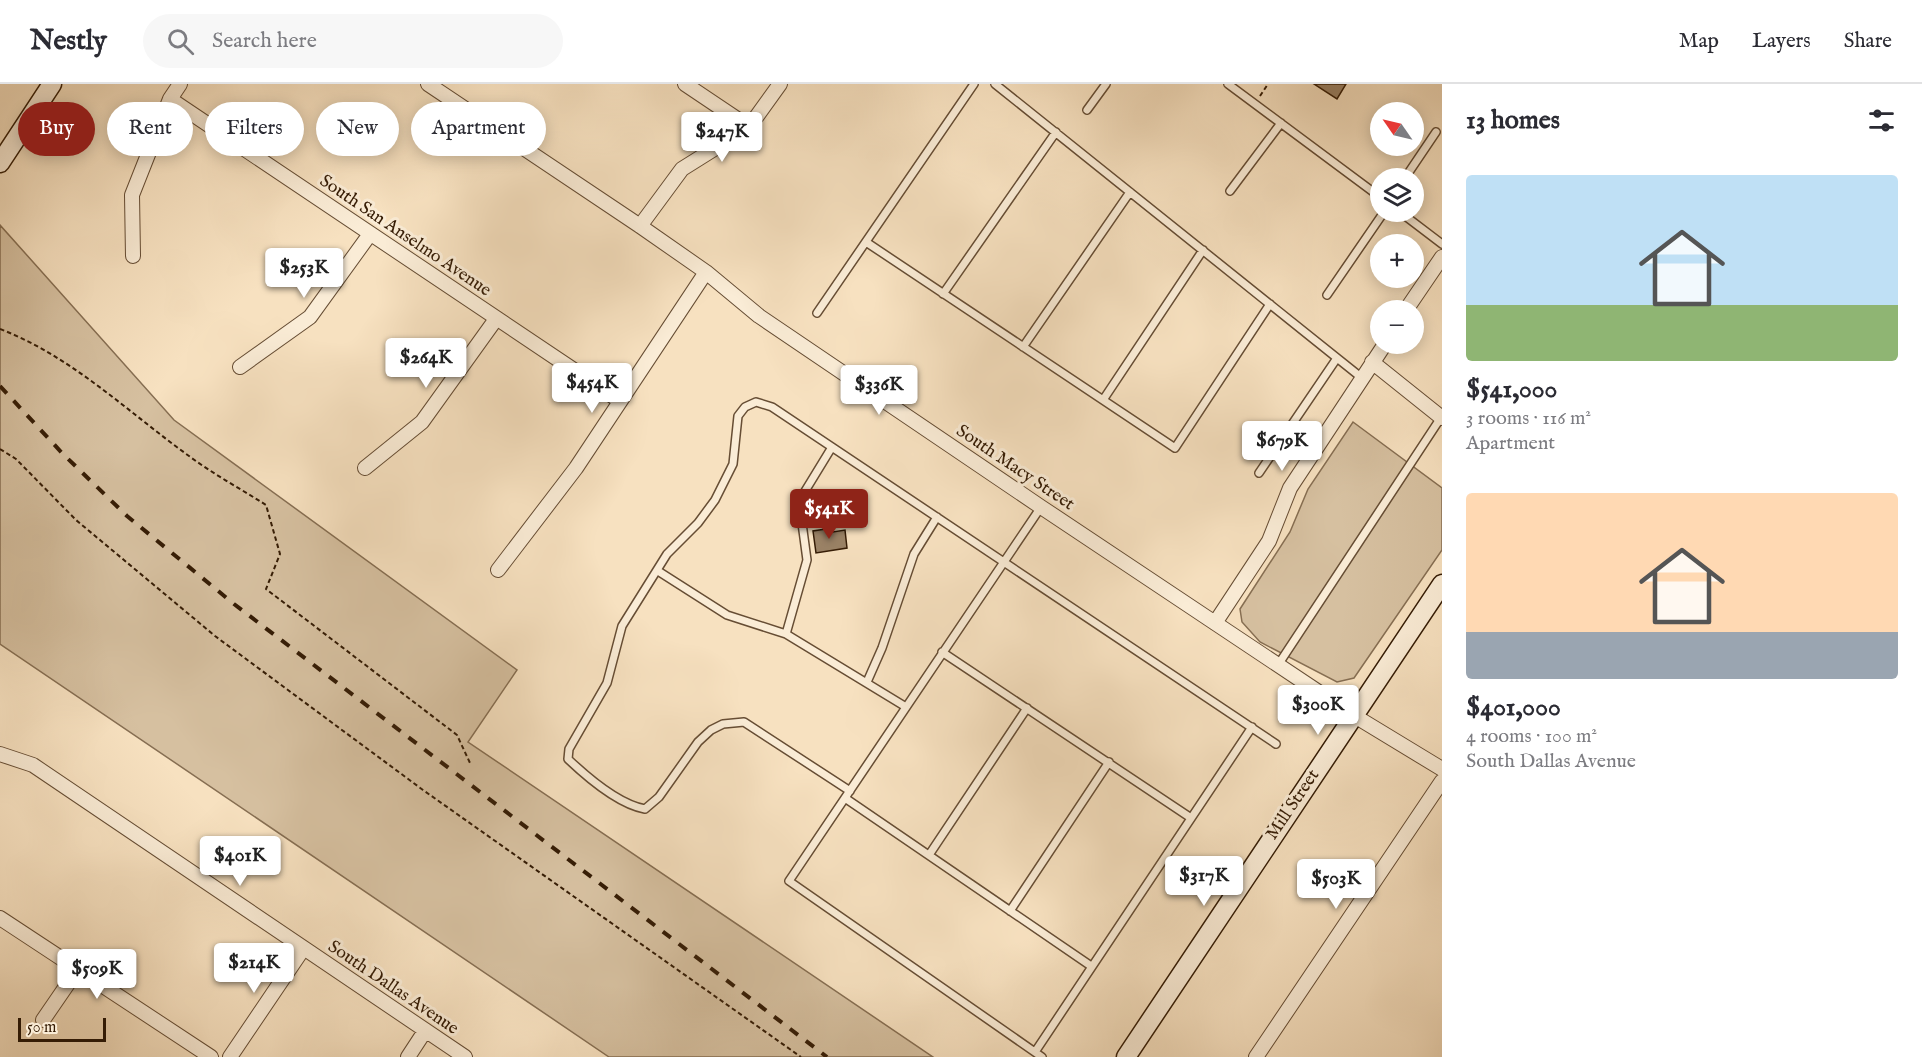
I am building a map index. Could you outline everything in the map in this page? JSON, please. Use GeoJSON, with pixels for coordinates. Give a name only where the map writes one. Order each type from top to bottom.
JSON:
{"type":"FeatureCollection","features":[{"type":"Feature","properties":{"kind":"main road"},"geometry":{"type":"LineString","coordinates":[[0,163],[52,84]]}},
{"type":"Feature","properties":{"kind":"main road","name":"Mill Street"},"geometry":{"type":"LineString","coordinates":[[1126,1057],[1442,584]]}},
{"type":"Feature","properties":{"kind":"street"},"geometry":{"type":"LineString","coordinates":[[133,256],[132,195],[170,99],[180,84]]}},
{"type":"Feature","properties":{"kind":"street","name":"South Macy Street"},"geometry":{"type":"LineString","coordinates":[[428,84],[640,226],[706,272],[759,316],[1041,507],[1353,715],[1442,768]]}},
{"type":"Feature","properties":{"kind":"street"},"geometry":{"type":"LineString","coordinates":[[685,84],[748,128]]}},
{"type":"Feature","properties":{"kind":"street"},"geometry":{"type":"LineString","coordinates":[[640,226],[682,169],[748,128],[780,84]]}},
{"type":"Feature","properties":{"kind":"street","name":"South San Anselmo Avenue"},"geometry":{"type":"LineString","coordinates":[[170,99],[620,401]]}},
{"type":"Feature","properties":{"kind":"street"},"geometry":{"type":"LineString","coordinates":[[240,367],[310,317],[370,234]]}},
{"type":"Feature","properties":{"kind":"street"},"geometry":{"type":"LineString","coordinates":[[1414,300],[1442,257]]}},
{"type":"Feature","properties":{"kind":"street"},"geometry":{"type":"LineString","coordinates":[[498,570],[576,468],[706,272]]}},
{"type":"Feature","properties":{"kind":"street"},"geometry":{"type":"LineString","coordinates":[[365,468],[422,422],[496,319]]}},
{"type":"Feature","properties":{"kind":"street"},"geometry":{"type":"LineString","coordinates":[[1215,623],[1269,541],[1290,488],[1377,354]]}},
{"type":"Feature","properties":{"kind":"street"},"geometry":{"type":"LineString","coordinates":[[1372,362],[1442,417]]}},
{"type":"Feature","properties":{"kind":"street","name":"South Dallas Avenue"},"geometry":{"type":"LineString","coordinates":[[0,754],[33,765],[465,1057]]}},
{"type":"Feature","properties":{"kind":"street"},"geometry":{"type":"LineString","coordinates":[[1256,1057],[1442,781]]}},
{"type":"Feature","properties":{"kind":"street"},"geometry":{"type":"LineString","coordinates":[[0,918],[211,1057]]}},
{"type":"Feature","properties":{"kind":"street"},"geometry":{"type":"LineString","coordinates":[[230,1057],[303,949]]}},
{"type":"Feature","properties":{"kind":"street"},"geometry":{"type":"LineString","coordinates":[[43,1020],[78,969]]}},
{"type":"Feature","properties":{"kind":"street"},"geometry":{"type":"LineString","coordinates":[[408,1057],[425,1031]]}},
{"type":"Feature","properties":{"kind":"lane"},"geometry":{"type":"LineString","coordinates":[[817,313],[974,84]]}},
{"type":"Feature","properties":{"kind":"lane"},"geometry":{"type":"LineString","coordinates":[[995,84],[1362,378]]}},
{"type":"Feature","properties":{"kind":"lane"},"geometry":{"type":"LineString","coordinates":[[1087,110],[1106,84]]}},
{"type":"Feature","properties":{"kind":"lane"},"geometry":{"type":"LineString","coordinates":[[1228,84],[1370,190]]}},
{"type":"Feature","properties":{"kind":"lane"},"geometry":{"type":"LineString","coordinates":[[1230,191],[1281,123]]}},
{"type":"Feature","properties":{"kind":"lane"},"geometry":{"type":"LineString","coordinates":[[943,294],[1056,132]]}},
{"type":"Feature","properties":{"kind":"lane"},"geometry":{"type":"LineString","coordinates":[[1412,168],[1436,132]]}},
{"type":"Feature","properties":{"kind":"lane"},"geometry":{"type":"LineString","coordinates":[[1023,347],[1130,192]]}},
{"type":"Feature","properties":{"kind":"lane"},"geometry":{"type":"LineString","coordinates":[[1327,295],[1377,222]]}},
{"type":"Feature","properties":{"kind":"lane"},"geometry":{"type":"LineString","coordinates":[[1413,222],[1442,244]]}},
{"type":"Feature","properties":{"kind":"lane"},"geometry":{"type":"LineString","coordinates":[[866,242],[1175,448],[1270,304]]}},
{"type":"Feature","properties":{"kind":"lane"},"geometry":{"type":"LineString","coordinates":[[1103,400],[1203,250]]}},
{"type":"Feature","properties":{"kind":"lane"},"geometry":{"type":"LineString","coordinates":[[1259,473],[1337,358]]}},
{"type":"Feature","properties":{"kind":"lane"},"geometry":{"type":"LineString","coordinates":[[1091,966],[929,855],[848,794],[744,722],[723,724],[711,730],[698,742],[659,797],[645,809],[633,807],[582,772],[568,759],[569,749],[607,683],[622,626],[667,554],[698,523],[715,500],[733,464],[738,416],[745,407],[756,402],[772,407],[1276,744]]}},
{"type":"Feature","properties":{"kind":"lane"},"geometry":{"type":"LineString","coordinates":[[1278,665],[1442,417]]}},
{"type":"Feature","properties":{"kind":"lane"},"geometry":{"type":"LineString","coordinates":[[786,634],[807,560],[799,501],[832,447]]}},
{"type":"Feature","properties":{"kind":"lane"},"geometry":{"type":"LineString","coordinates":[[1041,507],[789,881],[1038,1055],[1091,966],[1252,727]]}},
{"type":"Feature","properties":{"kind":"lane"},"geometry":{"type":"LineString","coordinates":[[867,682],[882,648],[914,554],[937,517]]}},
{"type":"Feature","properties":{"kind":"lane"},"geometry":{"type":"LineString","coordinates":[[658,571],[727,615],[786,634],[906,707]]}},
{"type":"Feature","properties":{"kind":"lane"},"geometry":{"type":"LineString","coordinates":[[942,652],[1191,818]]}},
{"type":"Feature","properties":{"kind":"lane"},"geometry":{"type":"LineString","coordinates":[[929,855],[1027,708]]}},
{"type":"Feature","properties":{"kind":"lane"},"geometry":{"type":"LineString","coordinates":[[1010,911],[1109,762]]}},
{"type":"Feature","properties":{"kind":"path"},"geometry":{"type":"LineString","coordinates":[[1254,103],[1268,84]]}},
{"type":"Feature","properties":{"kind":"path"},"geometry":{"type":"LineString","coordinates":[[0,329],[30,341],[136,413],[189,456],[266,505],[280,554],[266,589],[457,735],[470,763]]}},
{"type":"Feature","properties":{"kind":"path"},"geometry":{"type":"LineString","coordinates":[[0,449],[16,459],[76,519],[215,636],[433,797],[801,1057]]}},
{"type":"Feature","properties":{"kind":"shaded area"},"geometry":{"type":"Polygon","coordinates":[[[0,225],[174,420],[517,670],[468,742],[933,1057],[609,1057],[0,644],[0,225]]]}},
{"type":"Feature","properties":{"kind":"shaded area"},"geometry":{"type":"Polygon","coordinates":[[[1353,422],[1442,488],[1442,550],[1354,678],[1337,682],[1260,642],[1242,622],[1240,609],[1290,532],[1308,489],[1353,422]]]}},
{"type":"Feature","properties":{"kind":"building"},"geometry":{"type":"Polygon","coordinates":[[[1314,84],[1346,84],[1337,99],[1314,84]]]}},
{"type":"Feature","properties":{"kind":"building"},"geometry":{"type":"Polygon","coordinates":[[[832,528],[833,532],[845,530],[847,548],[816,553],[813,531],[832,528]]]}},
{"type":"Feature","properties":{"kind":"railway"},"geometry":{"type":"LineString","coordinates":[[0,386],[62,453],[127,516],[234,604],[827,1057]]}}]}
